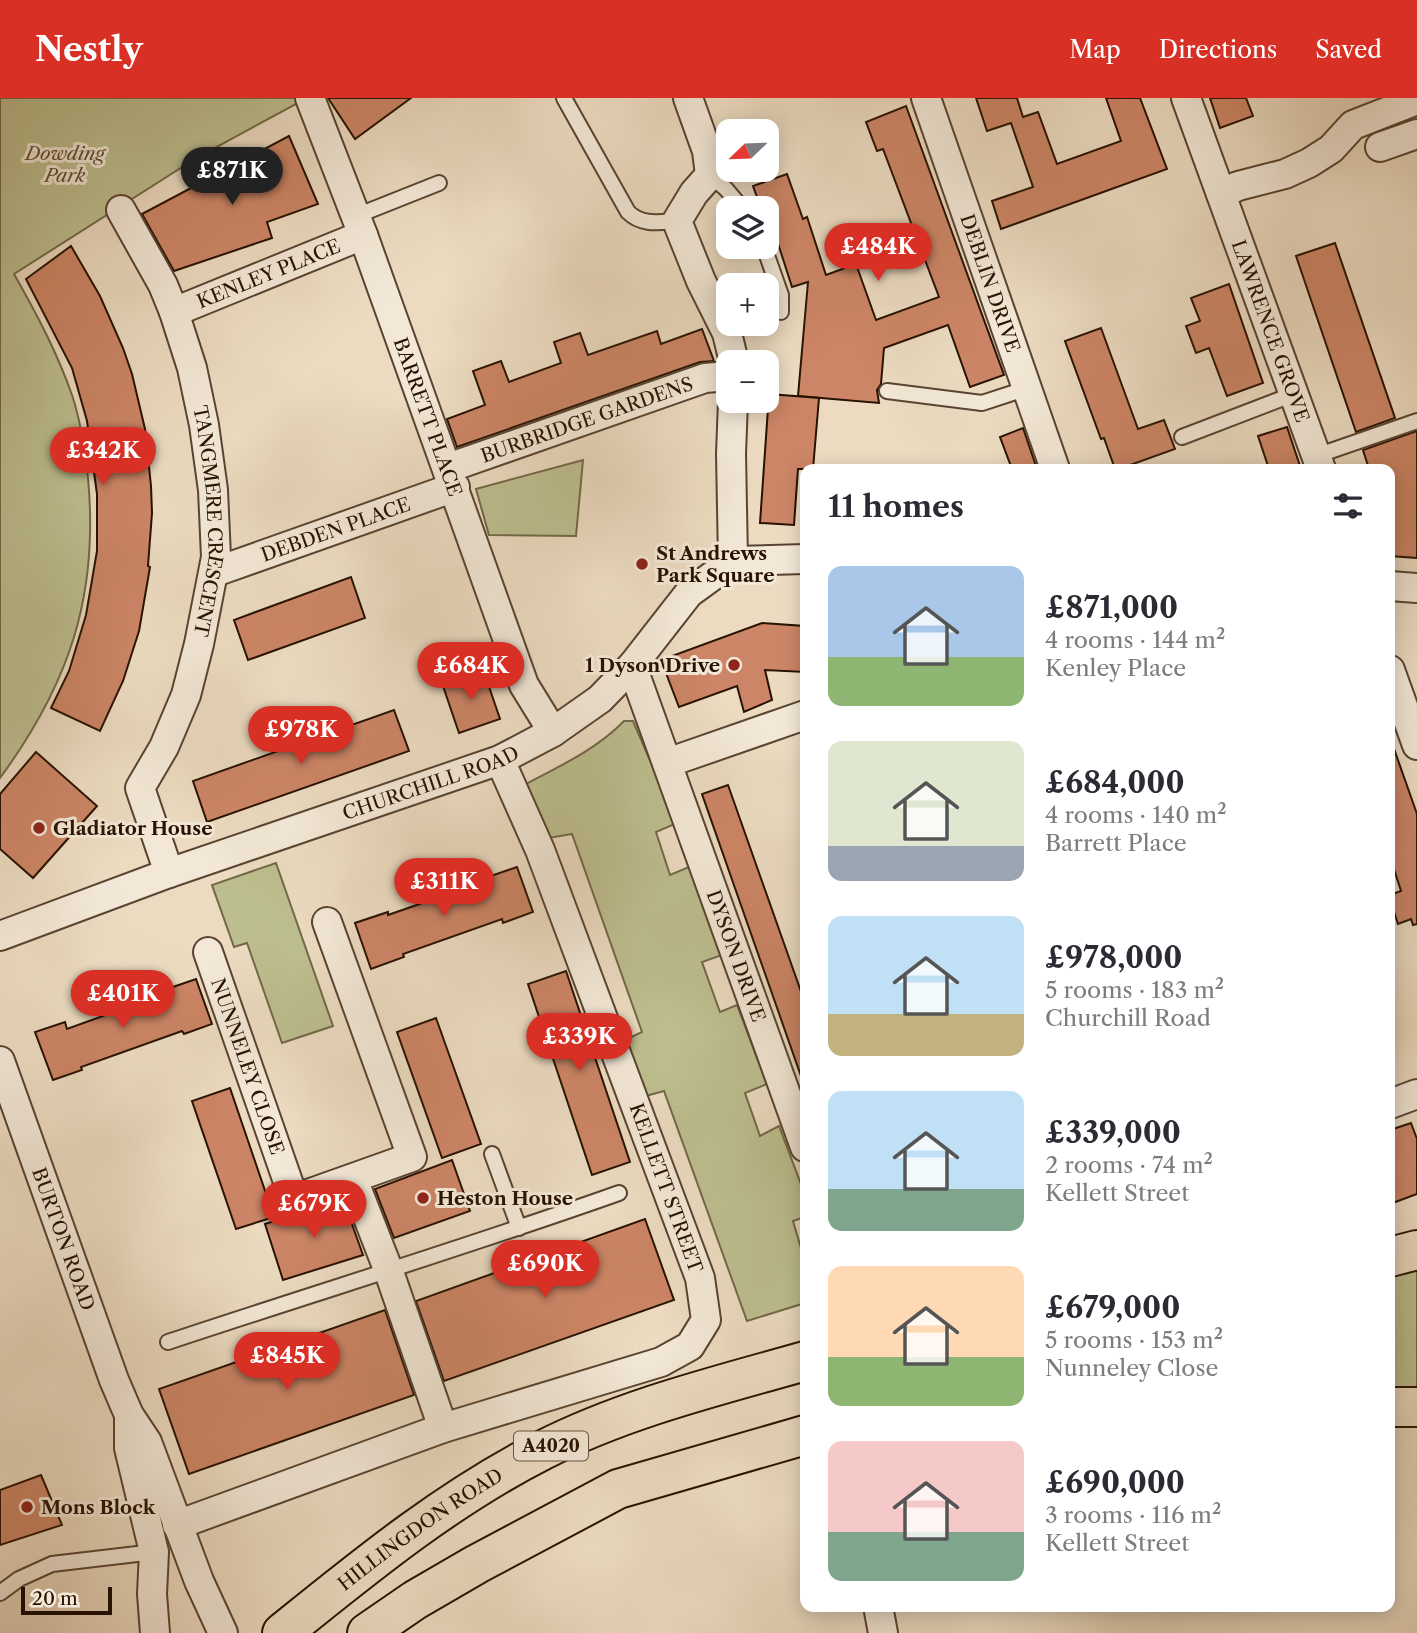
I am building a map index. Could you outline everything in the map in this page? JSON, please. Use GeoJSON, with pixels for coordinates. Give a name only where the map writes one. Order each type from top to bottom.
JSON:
{"type":"FeatureCollection","features":[{"type":"Feature","properties":{"kind":"main road"},"geometry":{"type":"LineString","coordinates":[[1395,1255],[1417,1250]]}},
{"type":"Feature","properties":{"kind":"main road","name":"HILLINGDON ROAD"},"geometry":{"type":"LineString","coordinates":[[282,1633],[356,1573],[464,1494],[544,1449],[637,1410],[800,1362]]}},
{"type":"Feature","properties":{"kind":"main road"},"geometry":{"type":"LineString","coordinates":[[1395,1407],[1417,1407]]}},
{"type":"Feature","properties":{"kind":"main road"},"geometry":{"type":"LineString","coordinates":[[367,1633],[415,1600],[477,1564],[618,1489],[800,1436]]}},
{"type":"Feature","properties":{"kind":"street","name":"BARRETT PLACE"},"geometry":{"type":"LineString","coordinates":[[310,98],[359,225],[524,685],[553,732]]}},
{"type":"Feature","properties":{"kind":"street"},"geometry":{"type":"LineString","coordinates":[[688,98],[707,151],[710,175],[694,193],[677,221],[701,281],[727,333],[731,350]]}},
{"type":"Feature","properties":{"kind":"street","name":"DEBLIN DRIVE"},"geometry":{"type":"LineString","coordinates":[[926,98],[1053,464]]}},
{"type":"Feature","properties":{"kind":"street","name":"LAWRENCE GROVE"},"geometry":{"type":"LineString","coordinates":[[1186,98],[1318,462]]}},
{"type":"Feature","properties":{"kind":"street"},"geometry":{"type":"LineString","coordinates":[[1221,194],[1238,186],[1285,174],[1309,163],[1331,149],[1353,125],[1417,100]]}},
{"type":"Feature","properties":{"kind":"street"},"geometry":{"type":"LineString","coordinates":[[1380,147],[1417,135]]}},
{"type":"Feature","properties":{"kind":"street","name":"TANGMERE CRESCENT"},"geometry":{"type":"LineString","coordinates":[[121,209],[150,258],[174,312],[192,368],[214,490],[215,572],[186,695],[164,747],[140,788],[169,873]]}},
{"type":"Feature","properties":{"kind":"street","name":"KENLEY PLACE"},"geometry":{"type":"LineString","coordinates":[[174,312],[359,225]]}},
{"type":"Feature","properties":{"kind":"street","name":"BURBRIDGE GARDENS"},"geometry":{"type":"LineString","coordinates":[[451,478],[705,378],[716,377]]}},
{"type":"Feature","properties":{"kind":"street"},"geometry":{"type":"LineString","coordinates":[[733,413],[733,561],[800,559]]}},
{"type":"Feature","properties":{"kind":"street","name":"DEBDEN PLACE"},"geometry":{"type":"LineString","coordinates":[[215,572],[451,478]]}},
{"type":"Feature","properties":{"kind":"street","name":"CHURCHILL ROAD"},"geometry":{"type":"LineString","coordinates":[[0,936],[169,873],[500,760],[553,732],[600,699],[632,666],[688,593],[733,561]]}},
{"type":"Feature","properties":{"kind":"street"},"geometry":{"type":"LineString","coordinates":[[1395,586],[1417,588]]}},
{"type":"Feature","properties":{"kind":"street","name":"DYSON DRIVE"},"geometry":{"type":"LineString","coordinates":[[632,666],[800,1133]]}},
{"type":"Feature","properties":{"kind":"street"},"geometry":{"type":"LineString","coordinates":[[1395,684],[1417,745]]}},
{"type":"Feature","properties":{"kind":"street"},"geometry":{"type":"LineString","coordinates":[[667,763],[800,717]]}},
{"type":"Feature","properties":{"kind":"street","name":"KELLETT STREET"},"geometry":{"type":"LineString","coordinates":[[177,1525],[443,1428],[661,1362],[690,1346],[706,1320],[700,1278],[540,850],[500,760]]}},
{"type":"Feature","properties":{"kind":"street","name":"NUNNELEY CLOSE"},"geometry":{"type":"LineString","coordinates":[[208,953],[294,1199],[412,1157],[327,922]]}},
{"type":"Feature","properties":{"kind":"street","name":"BURTON ROAD"},"geometry":{"type":"LineString","coordinates":[[0,1061],[129,1415],[147,1442],[177,1525],[223,1633]]}},
{"type":"Feature","properties":{"kind":"street"},"geometry":{"type":"LineString","coordinates":[[1395,1102],[1417,1094]]}},
{"type":"Feature","properties":{"kind":"street"},"geometry":{"type":"LineString","coordinates":[[353,1179],[388,1269],[443,1428]]}},
{"type":"Feature","properties":{"kind":"street","name":"BURTON ROAD"},"geometry":{"type":"LineString","coordinates":[[129,1415],[129,1448],[154,1552],[152,1594],[155,1633]]}},
{"type":"Feature","properties":{"kind":"street"},"geometry":{"type":"LineString","coordinates":[[879,1612],[883,1633]]}},
{"type":"Feature","properties":{"kind":"lane"},"geometry":{"type":"LineString","coordinates":[[564,98],[628,212],[635,219],[647,222],[677,221]]}},
{"type":"Feature","properties":{"kind":"lane"},"geometry":{"type":"LineString","coordinates":[[710,175],[732,196]]}},
{"type":"Feature","properties":{"kind":"lane"},"geometry":{"type":"LineString","coordinates":[[359,225],[439,183]]}},
{"type":"Feature","properties":{"kind":"lane"},"geometry":{"type":"LineString","coordinates":[[768,259],[781,295],[781,312]]}},
{"type":"Feature","properties":{"kind":"lane"},"geometry":{"type":"LineString","coordinates":[[887,391],[982,402],[1028,388]]}},
{"type":"Feature","properties":{"kind":"lane"},"geometry":{"type":"LineString","coordinates":[[1182,437],[1294,394]]}},
{"type":"Feature","properties":{"kind":"lane"},"geometry":{"type":"LineString","coordinates":[[1318,462],[1417,421]]}},
{"type":"Feature","properties":{"kind":"lane"},"geometry":{"type":"LineString","coordinates":[[492,1154],[519,1228]]}},
{"type":"Feature","properties":{"kind":"lane"},"geometry":{"type":"LineString","coordinates":[[168,1342],[619,1193]]}},
{"type":"Feature","properties":{"kind":"lane"},"geometry":{"type":"LineString","coordinates":[[0,1594],[19,1579],[52,1564],[154,1552]]}},
{"type":"Feature","properties":{"kind":"green space","name":"Dowding Park"},"geometry":{"type":"Polygon","coordinates":[[[0,98],[307,98],[198,157],[14,274],[53,348],[75,405],[88,478],[89,561],[74,637],[61,673],[24,743],[0,778],[0,98]]]}},
{"type":"Feature","properties":{"kind":"green space"},"geometry":{"type":"Polygon","coordinates":[[[583,460],[576,536],[489,535],[476,489],[583,460]]]}},
{"type":"Feature","properties":{"kind":"green space"},"geometry":{"type":"Polygon","coordinates":[[[624,721],[633,721],[677,823],[656,832],[670,875],[689,867],[722,955],[702,962],[720,1012],[737,1005],[767,1084],[745,1093],[760,1136],[779,1126],[800,1182],[800,1219],[793,1221],[800,1245],[800,1305],[747,1321],[664,1091],[642,1097],[623,1041],[642,1032],[572,834],[549,838],[526,784],[565,764],[624,721]]]}},
{"type":"Feature","properties":{"kind":"green space"},"geometry":{"type":"Polygon","coordinates":[[[276,863],[333,1026],[282,1043],[247,943],[234,947],[212,885],[276,863]]]}},
{"type":"Feature","properties":{"kind":"green space"},"geometry":{"type":"Polygon","coordinates":[[[1417,1250],[1417,1407],[1395,1407],[1395,1256],[1417,1250]]]}},
{"type":"Feature","properties":{"kind":"building"},"geometry":{"type":"Polygon","coordinates":[[[328,98],[411,98],[355,139],[328,98]]]}},
{"type":"Feature","properties":{"kind":"building"},"geometry":{"type":"Polygon","coordinates":[[[976,98],[1017,98],[1023,117],[1038,112],[1057,164],[1121,141],[1106,98],[1140,98],[1167,169],[1001,229],[992,201],[1033,187],[1011,123],[987,131],[976,98]]]}},
{"type":"Feature","properties":{"kind":"building"},"geometry":{"type":"Polygon","coordinates":[[[1210,98],[1246,98],[1253,116],[1220,128],[1210,98]]]}},
{"type":"Feature","properties":{"kind":"building"},"geometry":{"type":"Polygon","coordinates":[[[906,106],[1004,375],[970,387],[948,325],[884,348],[881,384],[877,390],[879,403],[798,396],[808,282],[792,287],[779,247],[779,196],[757,196],[753,186],[764,182],[779,182],[779,177],[787,174],[803,219],[807,217],[826,275],[856,264],[876,320],[939,297],[883,149],[877,151],[866,122],[906,106]]]}},
{"type":"Feature","properties":{"kind":"building"},"geometry":{"type":"Polygon","coordinates":[[[289,136],[318,204],[267,222],[272,238],[174,271],[142,214],[289,136]]]}},
{"type":"Feature","properties":{"kind":"building"},"geometry":{"type":"Polygon","coordinates":[[[1335,243],[1395,418],[1356,432],[1296,256],[1335,243]]]}},
{"type":"Feature","properties":{"kind":"building"},"geometry":{"type":"Polygon","coordinates":[[[71,246],[100,296],[132,374],[145,429],[151,486],[150,567],[139,631],[123,681],[100,731],[51,708],[69,671],[86,615],[97,551],[97,494],[87,421],[72,368],[26,279],[71,246]]]}},
{"type":"Feature","properties":{"kind":"building"},"geometry":{"type":"Polygon","coordinates":[[[1229,284],[1263,383],[1227,396],[1209,348],[1196,353],[1186,326],[1200,321],[1191,298],[1229,284]]]}},
{"type":"Feature","properties":{"kind":"building"},"geometry":{"type":"Polygon","coordinates":[[[1101,328],[1138,429],[1164,420],[1175,449],[1133,464],[1113,464],[1104,438],[1101,439],[1065,341],[1101,328]]]}},
{"type":"Feature","properties":{"kind":"building"},"geometry":{"type":"Polygon","coordinates":[[[702,329],[714,361],[700,362],[457,447],[447,419],[485,405],[473,371],[501,361],[509,382],[561,363],[554,342],[580,333],[588,355],[657,331],[661,344],[702,329]]]}},
{"type":"Feature","properties":{"kind":"building"},"geometry":{"type":"Polygon","coordinates":[[[779,395],[819,398],[813,464],[800,464],[798,469],[794,525],[760,523],[768,413],[779,413],[779,395]]]}},
{"type":"Feature","properties":{"kind":"building"},"geometry":{"type":"Polygon","coordinates":[[[1287,427],[1299,464],[1267,464],[1258,436],[1287,427]]]}},
{"type":"Feature","properties":{"kind":"building"},"geometry":{"type":"Polygon","coordinates":[[[1023,428],[1035,464],[1010,464],[1000,437],[1023,428]]]}},
{"type":"Feature","properties":{"kind":"building"},"geometry":{"type":"Polygon","coordinates":[[[1417,431],[1417,558],[1395,556],[1395,464],[1367,464],[1363,450],[1417,431]]]}},
{"type":"Feature","properties":{"kind":"building"},"geometry":{"type":"Polygon","coordinates":[[[351,577],[365,618],[248,660],[234,620],[351,577]]]}},
{"type":"Feature","properties":{"kind":"building","name":"1 Dyson Drive"},"geometry":{"type":"Polygon","coordinates":[[[762,623],[800,626],[800,672],[765,670],[772,700],[744,712],[737,686],[679,707],[661,660],[762,623]]]}},
{"type":"Feature","properties":{"kind":"building"},"geometry":{"type":"Polygon","coordinates":[[[484,672],[500,719],[459,733],[443,686],[484,672]]]}},
{"type":"Feature","properties":{"kind":"building"},"geometry":{"type":"Polygon","coordinates":[[[394,710],[409,751],[207,822],[193,781],[394,710]]]}},
{"type":"Feature","properties":{"kind":"building","name":"Gladiator House"},"geometry":{"type":"Polygon","coordinates":[[[36,752],[97,806],[33,878],[0,849],[0,794],[36,752]]]}},
{"type":"Feature","properties":{"kind":"building"},"geometry":{"type":"Polygon","coordinates":[[[1395,752],[1417,814],[1417,924],[1413,925],[1411,919],[1398,924],[1395,915],[1395,893],[1401,891],[1395,872],[1395,752]]]}},
{"type":"Feature","properties":{"kind":"building"},"geometry":{"type":"Polygon","coordinates":[[[728,785],[800,989],[800,1073],[702,794],[728,785]]]}},
{"type":"Feature","properties":{"kind":"building"},"geometry":{"type":"Polygon","coordinates":[[[517,867],[533,912],[503,923],[502,919],[403,954],[404,957],[371,969],[355,923],[388,912],[388,915],[517,867]]]}},
{"type":"Feature","properties":{"kind":"building"},"geometry":{"type":"Polygon","coordinates":[[[566,971],[630,1162],[592,1175],[528,984],[566,971]]]}},
{"type":"Feature","properties":{"kind":"building"},"geometry":{"type":"Polygon","coordinates":[[[196,979],[212,1024],[184,1034],[182,1031],[81,1067],[82,1070],[53,1080],[35,1032],[65,1022],[67,1029],[169,992],[167,989],[196,979]]]}},
{"type":"Feature","properties":{"kind":"building"},"geometry":{"type":"Polygon","coordinates":[[[436,1018],[481,1144],[442,1158],[397,1032],[436,1018]]]}},
{"type":"Feature","properties":{"kind":"building"},"geometry":{"type":"Polygon","coordinates":[[[230,1088],[274,1217],[236,1229],[192,1101],[230,1088]]]}},
{"type":"Feature","properties":{"kind":"building"},"geometry":{"type":"Polygon","coordinates":[[[1411,1123],[1417,1139],[1417,1194],[1395,1202],[1395,1128],[1411,1123]]]}},
{"type":"Feature","properties":{"kind":"building","name":"Heston House"},"geometry":{"type":"Polygon","coordinates":[[[452,1160],[470,1211],[394,1238],[375,1189],[452,1160]]]}},
{"type":"Feature","properties":{"kind":"building"},"geometry":{"type":"Polygon","coordinates":[[[343,1199],[363,1255],[283,1280],[265,1224],[343,1199]]]}},
{"type":"Feature","properties":{"kind":"building"},"geometry":{"type":"Polygon","coordinates":[[[645,1219],[674,1300],[444,1381],[416,1301],[645,1219]]]}},
{"type":"Feature","properties":{"kind":"building"},"geometry":{"type":"Polygon","coordinates":[[[385,1310],[414,1395],[189,1474],[159,1389],[385,1310]]]}},
{"type":"Feature","properties":{"kind":"building","name":"Mons Block"},"geometry":{"type":"Polygon","coordinates":[[[41,1475],[62,1525],[0,1545],[0,1490],[41,1475]]]}},
{"type":"Feature","properties":{"kind":"place","name":"St Andrews Park Square"},"geometry":{"type":"Point","coordinates":[642,564]}},
{"type":"Feature","properties":{"kind":"place","name":"1 Dyson Drive"},"geometry":{"type":"Point","coordinates":[734,665]}},
{"type":"Feature","properties":{"kind":"place","name":"Gladiator House"},"geometry":{"type":"Point","coordinates":[39,828]}},
{"type":"Feature","properties":{"kind":"place","name":"Heston House"},"geometry":{"type":"Point","coordinates":[423,1198]}},
{"type":"Feature","properties":{"kind":"place","name":"Mons Block"},"geometry":{"type":"Point","coordinates":[27,1507]}}]}
